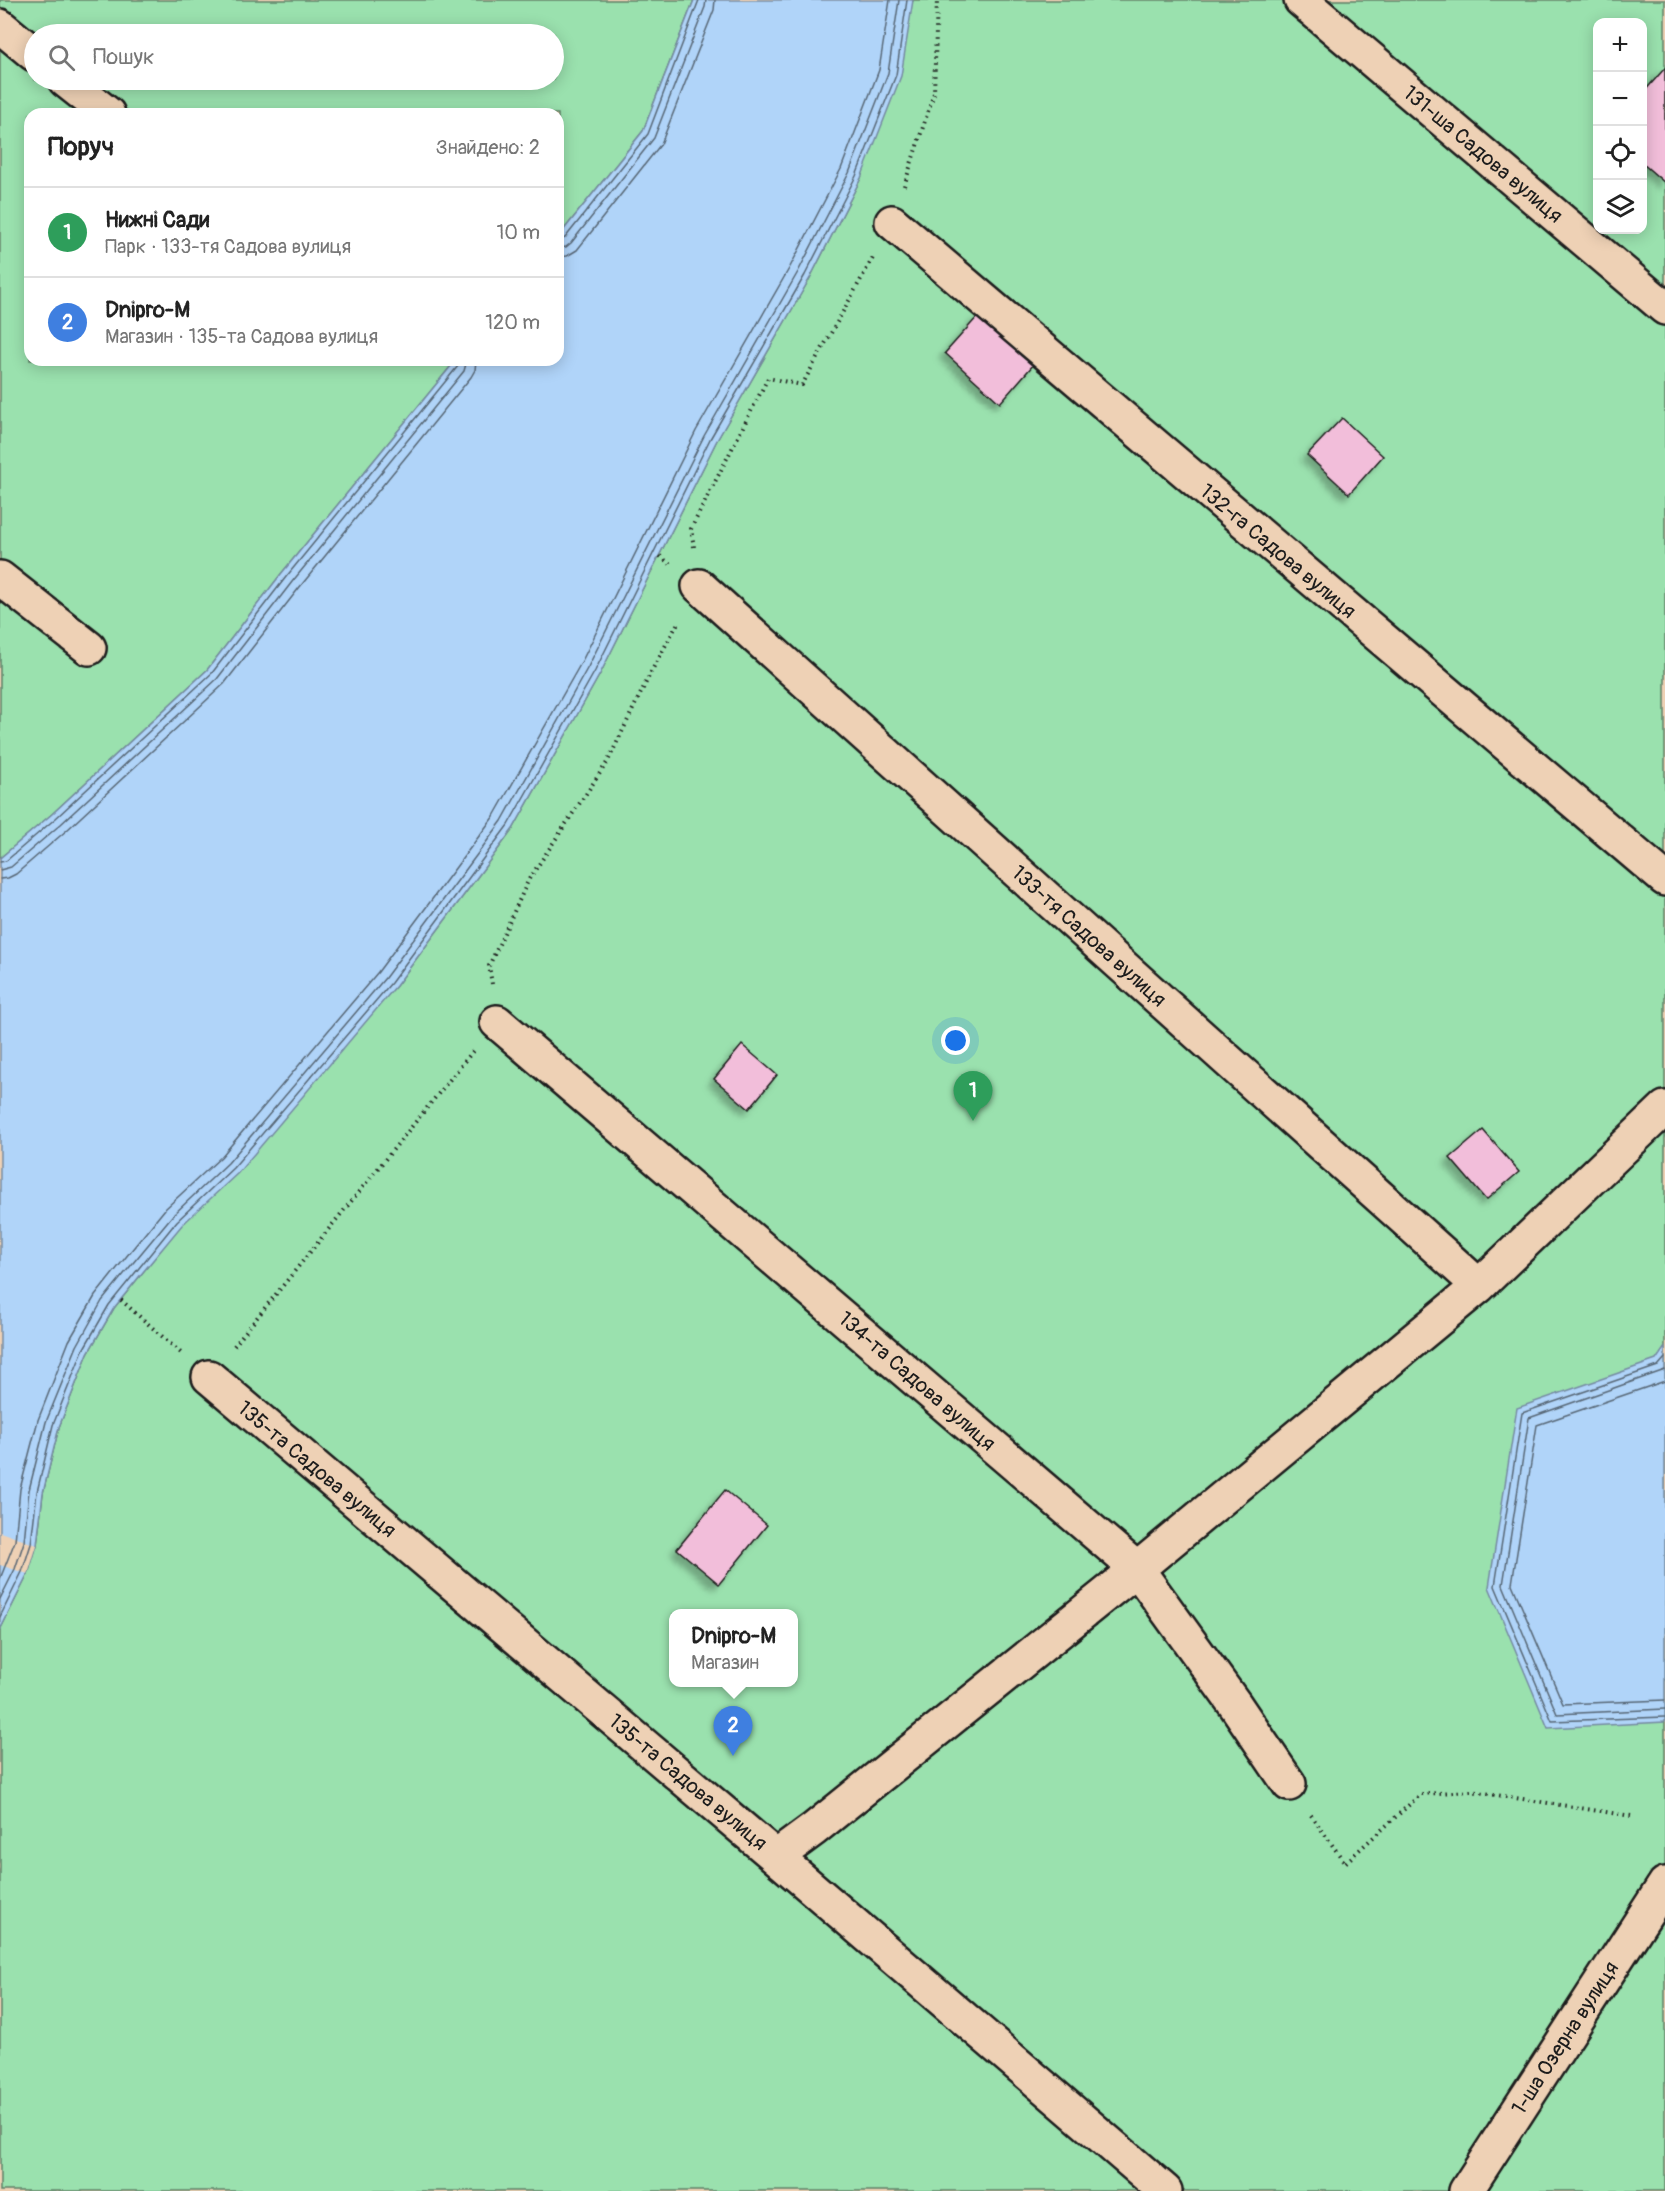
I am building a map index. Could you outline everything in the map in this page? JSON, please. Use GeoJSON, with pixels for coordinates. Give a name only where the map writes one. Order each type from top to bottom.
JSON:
{"type":"FeatureCollection","features":[{"type":"Feature","properties":{"kind":"street","name":"131-ша Садова вулиця"},"geometry":{"type":"LineString","coordinates":[[1301,0],[1665,308]]}},
{"type":"Feature","properties":{"kind":"street"},"geometry":{"type":"LineString","coordinates":[[0,26],[24,46]]}},
{"type":"Feature","properties":{"kind":"street"},"geometry":{"type":"LineString","coordinates":[[78,90],[100,108]]}},
{"type":"Feature","properties":{"kind":"street","name":"132-га Садова вулиця"},"geometry":{"type":"LineString","coordinates":[[892,222],[1665,879]]}},
{"type":"Feature","properties":{"kind":"street"},"geometry":{"type":"LineString","coordinates":[[0,578],[88,648]]}},
{"type":"Feature","properties":{"kind":"street","name":"133-тя Садова вулиця"},"geometry":{"type":"LineString","coordinates":[[699,586],[1479,1286]]}},
{"type":"Feature","properties":{"kind":"street","name":"134-та Садова вулиця"},"geometry":{"type":"LineString","coordinates":[[497,1022],[1137,1569],[1289,1784]]}},
{"type":"Feature","properties":{"kind":"street"},"geometry":{"type":"LineString","coordinates":[[776,1857],[1137,1569],[1479,1286],[1665,1108]]}},
{"type":"Feature","properties":{"kind":"street","name":"135-та Садова вулиця"},"geometry":{"type":"LineString","coordinates":[[208,1377],[776,1857],[1165,2191]]}},
{"type":"Feature","properties":{"kind":"street","name":"1-ша Озерна вулиця"},"geometry":{"type":"LineString","coordinates":[[1466,2191],[1665,1884]]}},
{"type":"Feature","properties":{"kind":"path"},"geometry":{"type":"LineString","coordinates":[[121,1300],[208,1377],[497,1022],[489,966],[529,879],[608,761],[652,670],[699,586],[691,529],[768,378],[802,385],[892,222],[933,93],[937,0]]}},
{"type":"Feature","properties":{"kind":"path"},"geometry":{"type":"LineString","coordinates":[[1289,1784],[1345,1863],[1420,1794],[1471,1791],[1631,1816]]}},
{"type":"Feature","properties":{"kind":"green space"},"geometry":{"type":"Polygon","coordinates":[[[0,0],[694,0],[643,131],[564,230],[564,108],[24,108],[24,366],[451,366],[281,574],[207,670],[52,814],[0,858],[0,0]]]}},
{"type":"Feature","properties":{"kind":"green space"},"geometry":{"type":"Polygon","coordinates":[[[913,0],[1665,0],[1665,2191],[0,2191],[0,1630],[28,1574],[37,1545],[43,1493],[59,1427],[88,1353],[114,1308],[181,1225],[396,986],[513,829],[600,674],[716,442],[810,278],[861,178],[913,0]]]}},
{"type":"Feature","properties":{"kind":"water"},"geometry":{"type":"Polygon","coordinates":[[[694,0],[913,0],[901,76],[861,178],[810,278],[716,442],[600,674],[513,829],[396,986],[238,1173],[182,1225],[114,1308],[88,1353],[59,1427],[43,1493],[37,1545],[28,1574],[0,1630],[0,858],[52,814],[207,670],[281,574],[451,366],[564,366],[564,230],[643,131],[694,0]]]}},
{"type":"Feature","properties":{"kind":"water"},"geometry":{"type":"Polygon","coordinates":[[[1665,1347],[1665,1722],[1548,1728],[1489,1587],[1517,1408],[1656,1360],[1665,1347]]]}},
{"type":"Feature","properties":{"kind":"pier"},"geometry":{"type":"Polygon","coordinates":[[[0,1532],[37,1545],[28,1574],[0,1565],[0,1532]]]}},
{"type":"Feature","properties":{"kind":"building"},"geometry":{"type":"Polygon","coordinates":[[[1665,68],[1665,183],[1647,167],[1647,88],[1665,68]]]}},
{"type":"Feature","properties":{"kind":"building"},"geometry":{"type":"Polygon","coordinates":[[[979,315],[1034,364],[1000,403],[945,353],[979,315]]]}},
{"type":"Feature","properties":{"kind":"building"},"geometry":{"type":"Polygon","coordinates":[[[1342,418],[1383,456],[1349,494],[1307,455],[1342,418]]]}},
{"type":"Feature","properties":{"kind":"building"},"geometry":{"type":"Polygon","coordinates":[[[742,1045],[777,1075],[749,1109],[714,1079],[742,1045]]]}},
{"type":"Feature","properties":{"kind":"building"},"geometry":{"type":"Polygon","coordinates":[[[1483,1130],[1519,1172],[1486,1200],[1450,1158],[1483,1130]]]}},
{"type":"Feature","properties":{"kind":"building"},"geometry":{"type":"Polygon","coordinates":[[[725,1490],[767,1525],[719,1584],[677,1549],[725,1490]]]}},
{"type":"Feature","properties":{"kind":"place","name":"Нижні Сади"},"geometry":{"type":"Point","coordinates":[973,1121]}},
{"type":"Feature","properties":{"kind":"place","name":"Dnipro-M"},"geometry":{"type":"Point","coordinates":[733,1756]}}]}
